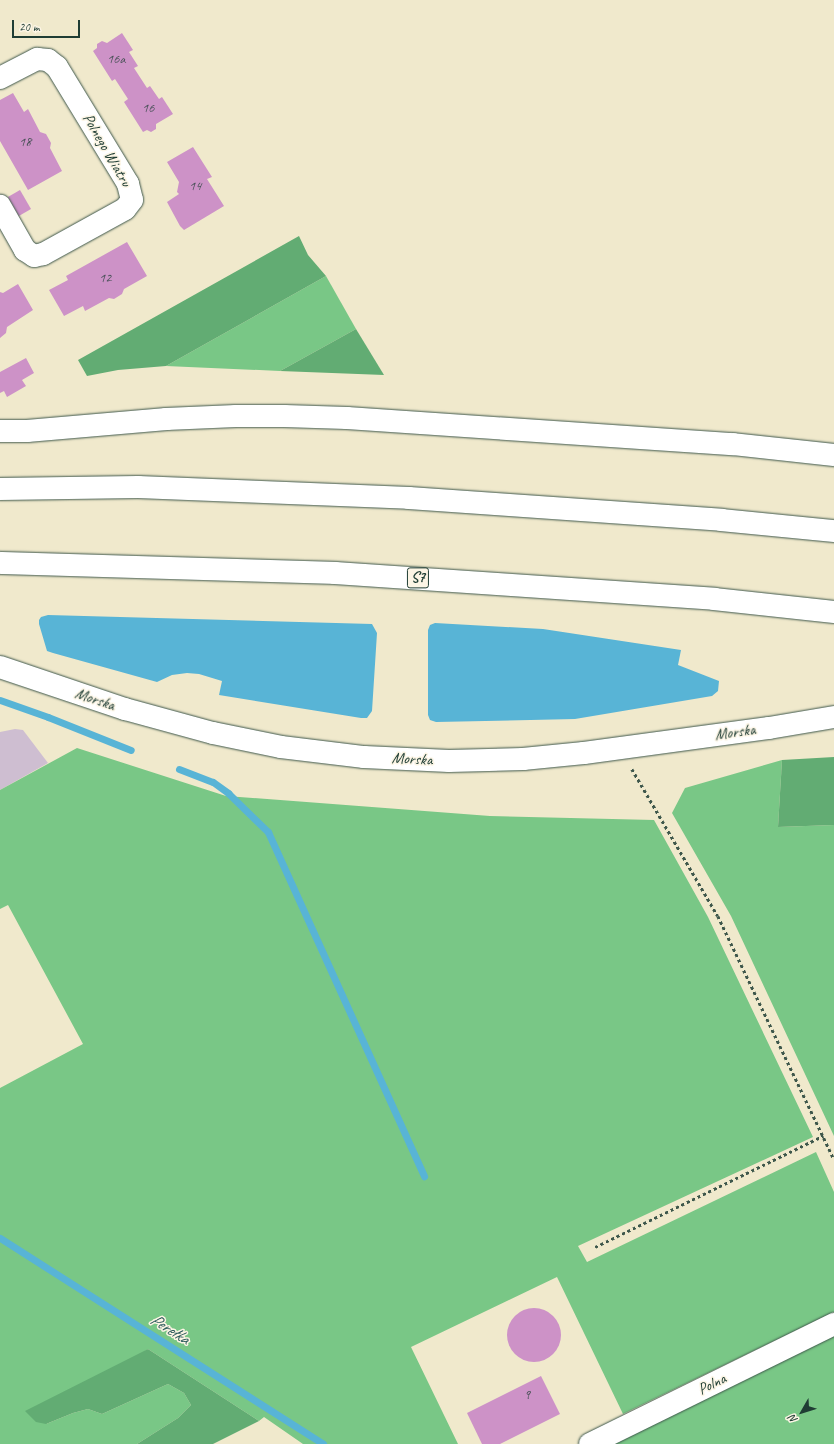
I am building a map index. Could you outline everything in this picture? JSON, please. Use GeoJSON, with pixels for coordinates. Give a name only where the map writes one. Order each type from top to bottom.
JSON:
{"type":"FeatureCollection","features":[{"type":"Feature","properties":{"kind":"main road","name":"Polnego Wiatru"},"geometry":{"type":"LineString","coordinates":[[0,78],[37,59],[48,60],[57,67],[128,184],[132,200],[125,209],[42,254],[34,256],[25,250],[0,206]]}},
{"type":"Feature","properties":{"kind":"main road"},"geometry":{"type":"LineString","coordinates":[[0,431],[27,431],[166,419],[236,416],[284,416],[347,418],[725,444],[834,454]]}},
{"type":"Feature","properties":{"kind":"main road"},"geometry":{"type":"LineString","coordinates":[[0,489],[138,487],[409,498],[721,520],[834,531]]}},
{"type":"Feature","properties":{"kind":"main road","name":"S7"},"geometry":{"type":"LineString","coordinates":[[0,563],[335,573],[714,599],[834,612]]}},
{"type":"Feature","properties":{"kind":"main road","name":"Morska"},"geometry":{"type":"LineString","coordinates":[[0,667],[125,709],[213,733],[322,753],[364,757],[449,761],[523,759],[621,748],[768,728],[834,717]]}},
{"type":"Feature","properties":{"kind":"main road","name":"Polna"},"geometry":{"type":"LineString","coordinates":[[590,1444],[834,1324]]}},
{"type":"Feature","properties":{"kind":"path"},"geometry":{"type":"LineString","coordinates":[[621,748],[718,916],[834,1159]]}},
{"type":"Feature","properties":{"kind":"path"},"geometry":{"type":"LineString","coordinates":[[595,1247],[823,1136]]}},
{"type":"Feature","properties":{"kind":"shaded area"},"geometry":{"type":"Polygon","coordinates":[[[15,729],[23,730],[48,763],[0,790],[0,732],[15,729]]]}},
{"type":"Feature","properties":{"kind":"green space"},"geometry":{"type":"Polygon","coordinates":[[[299,236],[308,255],[326,276],[166,366],[118,370],[87,376],[78,360],[299,236]]]}},
{"type":"Feature","properties":{"kind":"green space"},"geometry":{"type":"Polygon","coordinates":[[[326,276],[356,329],[280,371],[166,366],[326,276]]]}},
{"type":"Feature","properties":{"kind":"green space"},"geometry":{"type":"Polygon","coordinates":[[[356,329],[384,375],[280,371],[356,329]]]}},
{"type":"Feature","properties":{"kind":"green space"},"geometry":{"type":"Polygon","coordinates":[[[77,748],[226,796],[490,816],[654,820],[708,917],[813,1137],[578,1246],[587,1262],[816,1152],[834,1192],[834,1312],[623,1414],[557,1277],[411,1347],[458,1444],[303,1444],[264,1417],[259,1421],[148,1349],[46,1424],[73,1413],[88,1409],[102,1414],[168,1384],[184,1393],[191,1405],[178,1418],[137,1444],[0,1444],[0,1088],[83,1044],[8,905],[0,909],[0,790],[77,748]]]}},
{"type":"Feature","properties":{"kind":"green space"},"geometry":{"type":"Polygon","coordinates":[[[834,757],[834,825],[778,827],[782,760],[834,757]]]}},
{"type":"Feature","properties":{"kind":"green space"},"geometry":{"type":"Polygon","coordinates":[[[782,760],[778,827],[834,825],[834,1136],[731,916],[672,813],[685,788],[782,760]]]}},
{"type":"Feature","properties":{"kind":"green space"},"geometry":{"type":"Polygon","coordinates":[[[834,1333],[834,1444],[607,1444],[834,1333]]]}},
{"type":"Feature","properties":{"kind":"green space"},"geometry":{"type":"Polygon","coordinates":[[[148,1349],[259,1421],[213,1444],[137,1444],[178,1418],[191,1405],[184,1393],[168,1384],[102,1414],[88,1409],[73,1413],[46,1424],[36,1422],[25,1411],[148,1349]]]}},
{"type":"Feature","properties":{"kind":"water"},"geometry":{"type":"Polygon","coordinates":[[[48,615],[372,624],[377,633],[372,711],[367,718],[361,718],[219,695],[222,681],[199,674],[187,673],[172,675],[157,682],[53,653],[47,651],[39,624],[41,617],[48,615]]]}},
{"type":"Feature","properties":{"kind":"water"},"geometry":{"type":"Polygon","coordinates":[[[435,623],[543,629],[681,650],[678,665],[719,681],[718,691],[712,696],[575,719],[436,722],[430,720],[428,715],[428,630],[430,625],[435,623]]]}},
{"type":"Feature","properties":{"kind":"building"},"geometry":{"type":"Polygon","coordinates":[[[122,33],[133,50],[129,52],[138,66],[134,68],[147,88],[150,86],[159,99],[162,97],[173,114],[156,124],[156,129],[151,132],[147,130],[143,132],[124,102],[128,99],[115,79],[112,81],[93,51],[97,48],[97,44],[102,41],[107,43],[122,33]]]}},
{"type":"Feature","properties":{"kind":"building"},"geometry":{"type":"Polygon","coordinates":[[[13,93],[24,112],[28,109],[40,132],[46,134],[51,143],[50,148],[62,171],[28,190],[0,141],[0,100],[13,93]]]}},
{"type":"Feature","properties":{"kind":"building"},"geometry":{"type":"Polygon","coordinates":[[[193,147],[212,177],[207,179],[224,206],[184,230],[180,226],[167,202],[179,194],[177,192],[179,182],[167,162],[193,147]]]}},
{"type":"Feature","properties":{"kind":"building"},"geometry":{"type":"Polygon","coordinates":[[[20,190],[31,209],[19,216],[8,197],[20,190]]]}},
{"type":"Feature","properties":{"kind":"building"},"geometry":{"type":"Polygon","coordinates":[[[127,242],[147,276],[124,289],[122,294],[114,299],[109,298],[85,311],[83,306],[64,316],[49,290],[68,280],[66,276],[127,242]]]}},
{"type":"Feature","properties":{"kind":"building"},"geometry":{"type":"Polygon","coordinates":[[[18,284],[33,310],[7,327],[6,333],[0,338],[0,292],[3,293],[18,284]]]}},
{"type":"Feature","properties":{"kind":"building"},"geometry":{"type":"Polygon","coordinates":[[[26,358],[34,373],[22,380],[26,386],[7,397],[4,391],[0,393],[0,372],[26,358]]]}},
{"type":"Feature","properties":{"kind":"building"},"geometry":{"type":"Polygon","coordinates":[[[534,1308],[544,1310],[553,1316],[559,1325],[561,1335],[559,1345],[553,1354],[544,1360],[534,1362],[524,1360],[515,1354],[509,1345],[507,1335],[509,1325],[515,1316],[524,1310],[534,1308]]]}},
{"type":"Feature","properties":{"kind":"building"},"geometry":{"type":"Polygon","coordinates":[[[541,1376],[560,1414],[500,1444],[482,1444],[467,1413],[541,1376]]]}},
{"type":"Feature","properties":{"kind":"waterway"},"geometry":{"type":"LineString","coordinates":[[0,700],[48,717],[131,750]]}},
{"type":"Feature","properties":{"kind":"waterway"},"geometry":{"type":"LineString","coordinates":[[179,769],[213,782],[228,793],[268,832],[424,1176]]}},
{"type":"Feature","properties":{"kind":"waterway","name":"Perełka"},"geometry":{"type":"LineString","coordinates":[[0,1238],[323,1444]]}}]}
